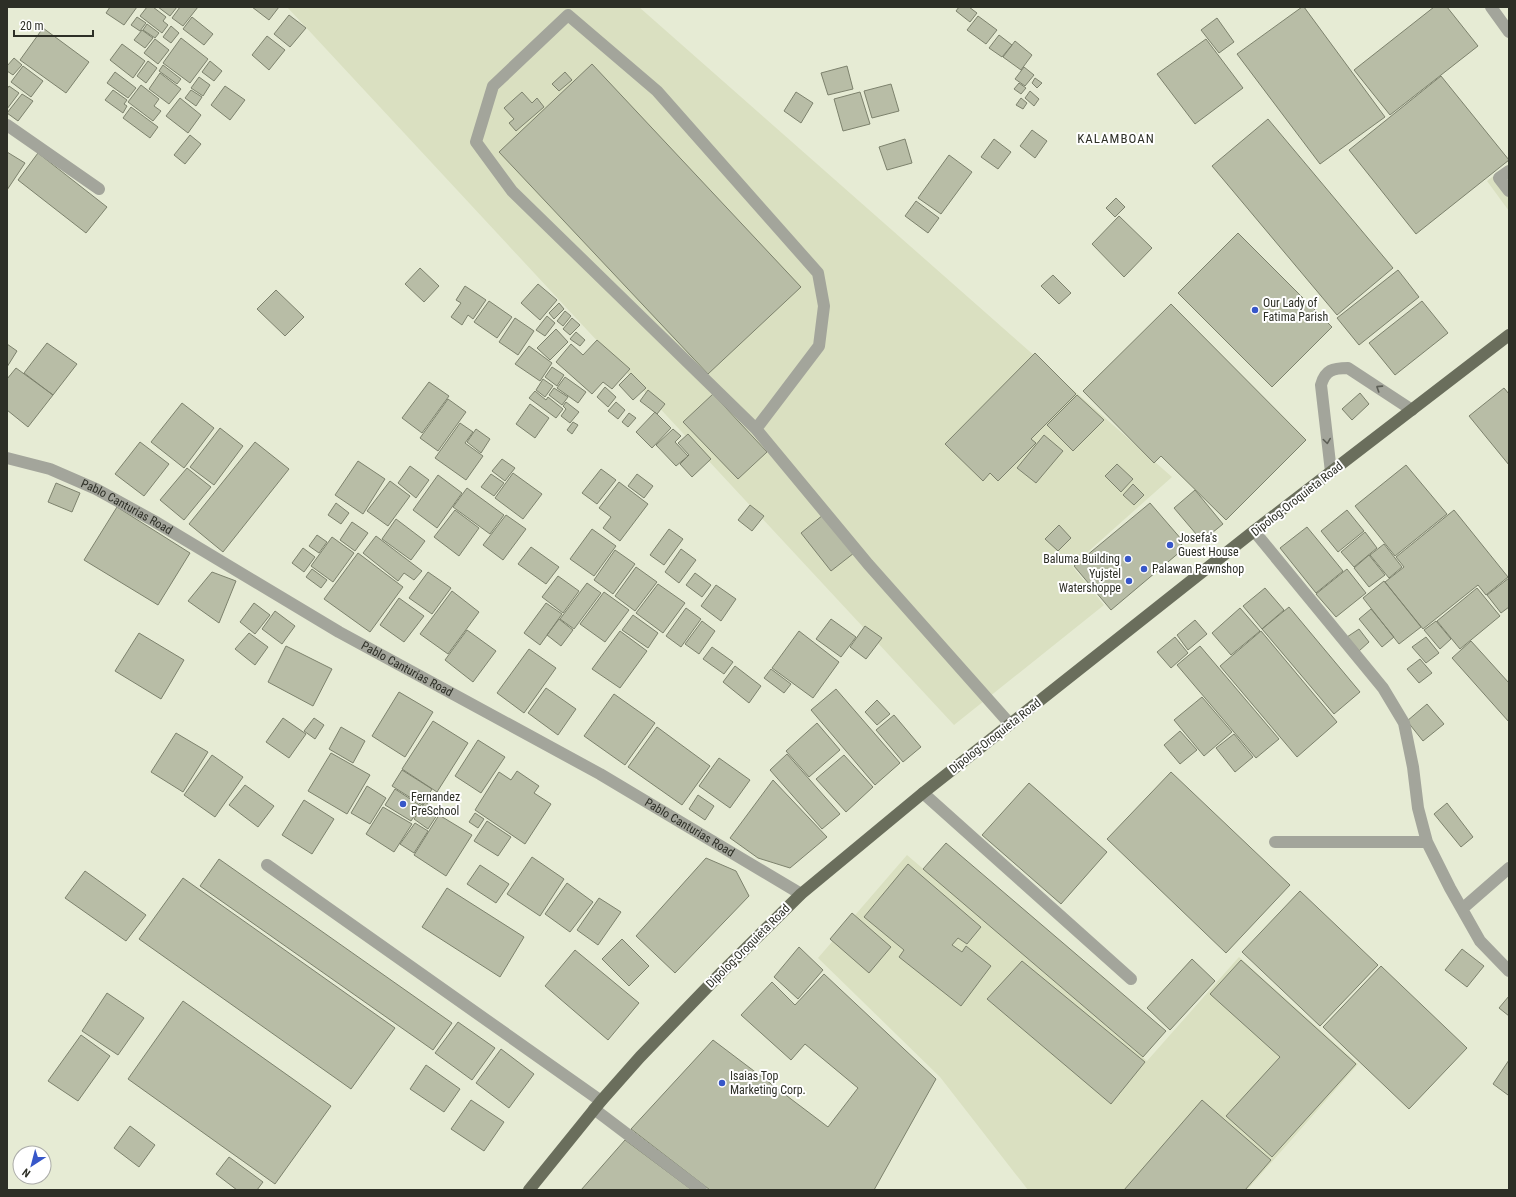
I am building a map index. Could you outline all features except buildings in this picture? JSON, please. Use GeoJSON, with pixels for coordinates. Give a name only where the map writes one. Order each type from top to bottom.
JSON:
{"type":"FeatureCollection","features":[{"type":"Feature","properties":{"kind":"main road","name":"Dipolog-Oroquieta Road"},"geometry":{"type":"LineString","coordinates":[[529,1190],[597,1105],[680,1014],[801,894],[923,793],[1254,531],[1509,335]]}},
{"type":"Feature","properties":{"kind":"street"},"geometry":{"type":"LineString","coordinates":[[1491,7],[1509,32]]}},
{"type":"Feature","properties":{"kind":"street"},"geometry":{"type":"LineString","coordinates":[[756,429],[819,346],[824,306],[818,273],[657,91],[565,11],[493,86],[476,142],[512,191],[756,429],[868,564],[1010,724]]}},
{"type":"Feature","properties":{"kind":"street"},"geometry":{"type":"LineString","coordinates":[[7,125],[99,189]]}},
{"type":"Feature","properties":{"kind":"street"},"geometry":{"type":"LineString","coordinates":[[1509,171],[1499,178],[1509,191]]}},
{"type":"Feature","properties":{"kind":"street"},"geometry":{"type":"LineString","coordinates":[[1331,472],[1321,386],[1323,377],[1330,371],[1336,368],[1348,368],[1412,410]]}},
{"type":"Feature","properties":{"kind":"street","name":"Pablo Canturias Road"},"geometry":{"type":"LineString","coordinates":[[7,458],[50,469],[102,493],[154,521],[339,632],[600,774],[801,894]]}},
{"type":"Feature","properties":{"kind":"street"},"geometry":{"type":"LineString","coordinates":[[1254,531],[1383,688],[1404,722],[1414,767],[1418,808],[1427,842],[1450,888],[1480,941],[1509,971]]}},
{"type":"Feature","properties":{"kind":"street"},"geometry":{"type":"LineString","coordinates":[[923,793],[1131,979]]}},
{"type":"Feature","properties":{"kind":"street"},"geometry":{"type":"LineString","coordinates":[[1275,842],[1427,842]]}},
{"type":"Feature","properties":{"kind":"street"},"geometry":{"type":"LineString","coordinates":[[267,865],[597,1105],[702,1190]]}},
{"type":"Feature","properties":{"kind":"street"},"geometry":{"type":"LineString","coordinates":[[1462,910],[1509,868]]}},
{"type":"Feature","properties":{"kind":"shaded area"},"geometry":{"type":"Polygon","coordinates":[[[287,7],[639,7],[1172,477],[1072,566],[1104,605],[954,725],[287,7]]]}},
{"type":"Feature","properties":{"kind":"shaded area"},"geometry":{"type":"Polygon","coordinates":[[[1509,164],[1509,211],[1487,181],[1509,164]]]}},
{"type":"Feature","properties":{"kind":"shaded area"},"geometry":{"type":"Polygon","coordinates":[[[907,855],[1147,1061],[1239,957],[1358,1064],[1247,1190],[1028,1190],[940,1077],[818,958],[907,855]]]}},
{"type":"Feature","properties":{"kind":"place","name":"Our Lady of Fatima Parish"},"geometry":{"type":"Point","coordinates":[1255,310]}},
{"type":"Feature","properties":{"kind":"place","name":"Josefa's Guest House"},"geometry":{"type":"Point","coordinates":[1170,545]}},
{"type":"Feature","properties":{"kind":"place","name":"Baluma Building"},"geometry":{"type":"Point","coordinates":[1128,559]}},
{"type":"Feature","properties":{"kind":"place","name":"Palawan Pawnshop"},"geometry":{"type":"Point","coordinates":[1144,569]}},
{"type":"Feature","properties":{"kind":"place","name":"Yujstel Watershoppe"},"geometry":{"type":"Point","coordinates":[1129,581]}},
{"type":"Feature","properties":{"kind":"place","name":"Fernandez PreSchool"},"geometry":{"type":"Point","coordinates":[403,804]}},
{"type":"Feature","properties":{"kind":"place","name":"Isaias Top Marketing Corp."},"geometry":{"type":"Point","coordinates":[722,1083]}},
{"type":"Feature","properties":{"kind":"district","name":"KALAMBOAN"},"geometry":{"type":"Point","coordinates":[1116,138]}}]}
